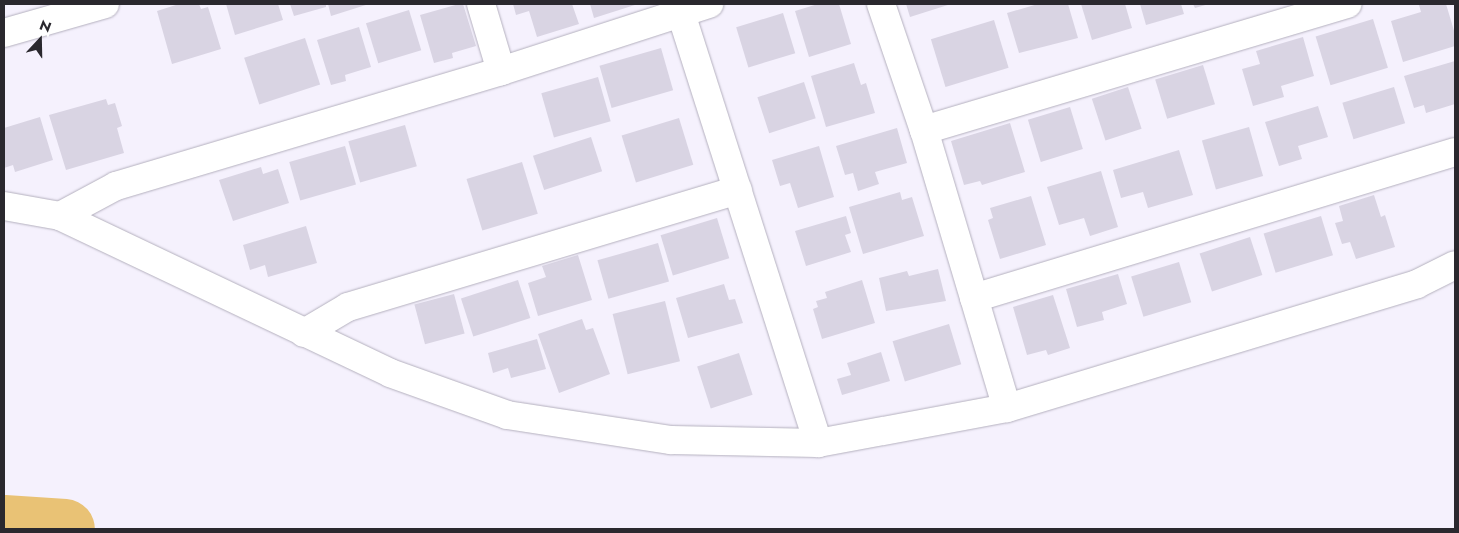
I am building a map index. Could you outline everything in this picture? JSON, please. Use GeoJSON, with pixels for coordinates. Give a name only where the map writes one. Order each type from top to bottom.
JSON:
{"type":"FeatureCollection","features":[{"type":"Feature","properties":{"kind":"street"},"geometry":{"type":"LineString","coordinates":[[4,33],[105,4]]}},
{"type":"Feature","properties":{"kind":"street"},"geometry":{"type":"LineString","coordinates":[[481,4],[501,71]]}},
{"type":"Feature","properties":{"kind":"street"},"geometry":{"type":"LineString","coordinates":[[60,216],[116,186],[501,71],[680,8],[709,4]]}},
{"type":"Feature","properties":{"kind":"street"},"geometry":{"type":"LineString","coordinates":[[881,4],[924,130],[1007,408]]}},
{"type":"Feature","properties":{"kind":"street"},"geometry":{"type":"LineString","coordinates":[[924,130],[1348,4]]}},
{"type":"Feature","properties":{"kind":"street"},"geometry":{"type":"LineString","coordinates":[[680,8],[818,443]]}},
{"type":"Feature","properties":{"kind":"street"},"geometry":{"type":"LineString","coordinates":[[974,298],[1455,152]]}},
{"type":"Feature","properties":{"kind":"street"},"geometry":{"type":"LineString","coordinates":[[304,333],[348,307],[738,190]]}},
{"type":"Feature","properties":{"kind":"street"},"geometry":{"type":"LineString","coordinates":[[4,206],[60,216],[390,373],[507,415],[671,440],[818,443],[1007,408],[1417,284],[1455,265]]}},
{"type":"Feature","properties":{"kind":"building"},"geometry":{"type":"Polygon","coordinates":[[[179,4],[199,4],[201,9],[208,7],[221,49],[172,64],[157,11],[179,4]]]}},
{"type":"Feature","properties":{"kind":"building"},"geometry":{"type":"Polygon","coordinates":[[[226,4],[278,4],[283,20],[235,35],[226,4]]]}},
{"type":"Feature","properties":{"kind":"building"},"geometry":{"type":"Polygon","coordinates":[[[290,4],[326,4],[326,7],[294,16],[290,4]]]}},
{"type":"Feature","properties":{"kind":"building"},"geometry":{"type":"Polygon","coordinates":[[[328,4],[369,4],[331,16],[328,4]]]}},
{"type":"Feature","properties":{"kind":"building"},"geometry":{"type":"Polygon","coordinates":[[[463,4],[476,46],[452,53],[453,58],[434,63],[420,15],[463,4]]]}},
{"type":"Feature","properties":{"kind":"building"},"geometry":{"type":"Polygon","coordinates":[[[513,4],[572,4],[579,24],[537,37],[529,11],[516,15],[513,4]]]}},
{"type":"Feature","properties":{"kind":"building"},"geometry":{"type":"Polygon","coordinates":[[[590,4],[638,4],[594,18],[590,4]]]}},
{"type":"Feature","properties":{"kind":"building"},"geometry":{"type":"Polygon","coordinates":[[[818,4],[839,4],[851,44],[809,57],[795,11],[818,4]]]}},
{"type":"Feature","properties":{"kind":"building"},"geometry":{"type":"Polygon","coordinates":[[[906,4],[951,4],[910,17],[906,4]]]}},
{"type":"Feature","properties":{"kind":"building"},"geometry":{"type":"Polygon","coordinates":[[[1038,4],[1068,4],[1078,38],[1019,53],[1007,13],[1038,4]]]}},
{"type":"Feature","properties":{"kind":"building"},"geometry":{"type":"Polygon","coordinates":[[[1081,4],[1125,4],[1132,28],[1092,40],[1081,4]]]}},
{"type":"Feature","properties":{"kind":"building"},"geometry":{"type":"Polygon","coordinates":[[[1140,4],[1181,4],[1184,14],[1146,25],[1140,4]]]}},
{"type":"Feature","properties":{"kind":"building"},"geometry":{"type":"Polygon","coordinates":[[[1193,4],[1209,4],[1195,8],[1193,4]]]}},
{"type":"Feature","properties":{"kind":"building"},"geometry":{"type":"Polygon","coordinates":[[[1446,4],[1455,34],[1455,46],[1403,62],[1391,21],[1421,12],[1419,5],[1446,4]]]}},
{"type":"Feature","properties":{"kind":"building"},"geometry":{"type":"Polygon","coordinates":[[[409,10],[421,50],[378,63],[366,23],[409,10]]]}},
{"type":"Feature","properties":{"kind":"building"},"geometry":{"type":"Polygon","coordinates":[[[783,13],[795,53],[748,67],[736,27],[783,13]]]}},
{"type":"Feature","properties":{"kind":"building"},"geometry":{"type":"Polygon","coordinates":[[[1373,19],[1388,68],[1331,85],[1316,37],[1373,19]]]}},
{"type":"Feature","properties":{"kind":"building"},"geometry":{"type":"Polygon","coordinates":[[[994,20],[1009,68],[946,87],[931,39],[994,20]]]}},
{"type":"Feature","properties":{"kind":"building"},"geometry":{"type":"Polygon","coordinates":[[[359,27],[371,67],[345,75],[346,81],[331,85],[317,40],[359,27]]]}},
{"type":"Feature","properties":{"kind":"building"},"geometry":{"type":"Polygon","coordinates":[[[1303,37],[1314,76],[1281,86],[1284,97],[1253,106],[1242,69],[1260,64],[1256,51],[1303,37]]]}},
{"type":"Feature","properties":{"kind":"building"},"geometry":{"type":"Polygon","coordinates":[[[305,38],[320,85],[259,104],[244,58],[305,38]]]}},
{"type":"Feature","properties":{"kind":"building"},"geometry":{"type":"Polygon","coordinates":[[[661,48],[673,90],[612,108],[599,66],[661,48]]]}},
{"type":"Feature","properties":{"kind":"building"},"geometry":{"type":"Polygon","coordinates":[[[1455,61],[1455,104],[1426,113],[1424,105],[1414,108],[1404,76],[1455,61]]]}},
{"type":"Feature","properties":{"kind":"building"},"geometry":{"type":"Polygon","coordinates":[[[854,63],[861,85],[866,83],[875,113],[826,127],[811,76],[854,63]]]}},
{"type":"Feature","properties":{"kind":"building"},"geometry":{"type":"Polygon","coordinates":[[[1203,65],[1215,104],[1167,119],[1155,80],[1203,65]]]}},
{"type":"Feature","properties":{"kind":"building"},"geometry":{"type":"Polygon","coordinates":[[[598,77],[611,121],[554,137],[541,93],[598,77]]]}},
{"type":"Feature","properties":{"kind":"building"},"geometry":{"type":"Polygon","coordinates":[[[804,82],[816,118],[769,133],[757,97],[804,82]]]}},
{"type":"Feature","properties":{"kind":"building"},"geometry":{"type":"Polygon","coordinates":[[[1128,87],[1142,129],[1105,141],[1092,99],[1128,87]]]}},
{"type":"Feature","properties":{"kind":"building"},"geometry":{"type":"Polygon","coordinates":[[[1394,87],[1405,123],[1353,139],[1342,103],[1394,87]]]}},
{"type":"Feature","properties":{"kind":"building"},"geometry":{"type":"Polygon","coordinates":[[[106,99],[108,105],[115,103],[122,126],[117,128],[124,153],[66,170],[49,115],[106,99]]]}},
{"type":"Feature","properties":{"kind":"building"},"geometry":{"type":"Polygon","coordinates":[[[1318,106],[1328,137],[1298,146],[1302,159],[1279,166],[1265,122],[1318,106]]]}},
{"type":"Feature","properties":{"kind":"building"},"geometry":{"type":"Polygon","coordinates":[[[1070,107],[1083,149],[1041,162],[1028,120],[1070,107]]]}},
{"type":"Feature","properties":{"kind":"building"},"geometry":{"type":"Polygon","coordinates":[[[40,117],[53,160],[15,172],[13,165],[4,168],[4,128],[40,117]]]}},
{"type":"Feature","properties":{"kind":"building"},"geometry":{"type":"Polygon","coordinates":[[[679,118],[693,165],[636,182],[622,136],[679,118]]]}},
{"type":"Feature","properties":{"kind":"building"},"geometry":{"type":"Polygon","coordinates":[[[1010,123],[1025,172],[982,185],[980,181],[964,185],[951,141],[1010,123]]]}},
{"type":"Feature","properties":{"kind":"building"},"geometry":{"type":"Polygon","coordinates":[[[405,125],[417,166],[360,183],[348,141],[405,125]]]}},
{"type":"Feature","properties":{"kind":"building"},"geometry":{"type":"Polygon","coordinates":[[[1249,127],[1263,176],[1216,190],[1202,141],[1249,127]]]}},
{"type":"Feature","properties":{"kind":"building"},"geometry":{"type":"Polygon","coordinates":[[[897,128],[907,163],[875,172],[879,184],[858,191],[853,173],[845,175],[836,146],[897,128]]]}},
{"type":"Feature","properties":{"kind":"building"},"geometry":{"type":"Polygon","coordinates":[[[591,137],[602,171],[544,190],[533,156],[591,137]]]}},
{"type":"Feature","properties":{"kind":"building"},"geometry":{"type":"Polygon","coordinates":[[[345,146],[356,184],[300,200],[289,162],[345,146]]]}},
{"type":"Feature","properties":{"kind":"building"},"geometry":{"type":"Polygon","coordinates":[[[819,146],[834,197],[798,208],[790,183],[780,186],[772,160],[819,146]]]}},
{"type":"Feature","properties":{"kind":"building"},"geometry":{"type":"Polygon","coordinates":[[[1179,150],[1193,195],[1148,208],[1143,192],[1121,198],[1113,170],[1179,150]]]}},
{"type":"Feature","properties":{"kind":"building"},"geometry":{"type":"Polygon","coordinates":[[[522,162],[538,214],[482,231],[467,179],[522,162]]]}},
{"type":"Feature","properties":{"kind":"building"},"geometry":{"type":"Polygon","coordinates":[[[261,167],[263,174],[278,169],[289,203],[233,221],[219,180],[261,167]]]}},
{"type":"Feature","properties":{"kind":"building"},"geometry":{"type":"Polygon","coordinates":[[[1101,171],[1118,227],[1090,236],[1084,218],[1059,225],[1047,187],[1101,171]]]}},
{"type":"Feature","properties":{"kind":"building"},"geometry":{"type":"Polygon","coordinates":[[[900,192],[902,200],[912,197],[924,236],[863,254],[849,207],[900,192]]]}},
{"type":"Feature","properties":{"kind":"building"},"geometry":{"type":"Polygon","coordinates":[[[1374,195],[1381,217],[1385,215],[1395,247],[1356,259],[1350,242],[1342,244],[1335,223],[1343,221],[1339,206],[1374,195]]]}},
{"type":"Feature","properties":{"kind":"building"},"geometry":{"type":"Polygon","coordinates":[[[1031,196],[1046,245],[1000,259],[988,220],[993,218],[990,208],[1031,196]]]}},
{"type":"Feature","properties":{"kind":"building"},"geometry":{"type":"Polygon","coordinates":[[[846,216],[851,233],[845,235],[851,252],[806,266],[795,231],[846,216]]]}},
{"type":"Feature","properties":{"kind":"building"},"geometry":{"type":"Polygon","coordinates":[[[1321,216],[1333,255],[1276,273],[1264,234],[1321,216]]]}},
{"type":"Feature","properties":{"kind":"building"},"geometry":{"type":"Polygon","coordinates":[[[717,218],[729,258],[673,275],[661,235],[717,218]]]}},
{"type":"Feature","properties":{"kind":"building"},"geometry":{"type":"Polygon","coordinates":[[[306,226],[317,263],[268,277],[265,265],[250,270],[243,245],[306,226]]]}},
{"type":"Feature","properties":{"kind":"building"},"geometry":{"type":"Polygon","coordinates":[[[1250,237],[1262,275],[1212,291],[1200,253],[1250,237]]]}},
{"type":"Feature","properties":{"kind":"building"},"geometry":{"type":"Polygon","coordinates":[[[658,243],[669,281],[608,299],[597,260],[658,243]]]}},
{"type":"Feature","properties":{"kind":"building"},"geometry":{"type":"Polygon","coordinates":[[[578,255],[592,300],[538,316],[528,283],[546,277],[542,266],[578,255]]]}},
{"type":"Feature","properties":{"kind":"building"},"geometry":{"type":"Polygon","coordinates":[[[1179,262],[1191,302],[1143,317],[1131,277],[1179,262]]]}},
{"type":"Feature","properties":{"kind":"building"},"geometry":{"type":"Polygon","coordinates":[[[938,269],[946,301],[886,311],[879,278],[907,271],[909,276],[938,269]]]}},
{"type":"Feature","properties":{"kind":"building"},"geometry":{"type":"Polygon","coordinates":[[[1118,274],[1127,304],[1102,312],[1104,320],[1077,327],[1066,289],[1118,274]]]}},
{"type":"Feature","properties":{"kind":"building"},"geometry":{"type":"Polygon","coordinates":[[[518,280],[530,318],[473,337],[461,299],[518,280]]]}},
{"type":"Feature","properties":{"kind":"building"},"geometry":{"type":"Polygon","coordinates":[[[862,280],[875,323],[822,339],[813,309],[818,307],[816,301],[827,298],[825,292],[862,280]]]}},
{"type":"Feature","properties":{"kind":"building"},"geometry":{"type":"Polygon","coordinates":[[[724,284],[729,300],[735,299],[743,323],[688,338],[676,298],[724,284]]]}},
{"type":"Feature","properties":{"kind":"building"},"geometry":{"type":"Polygon","coordinates":[[[454,294],[465,334],[425,344],[414,305],[454,294]]]}},
{"type":"Feature","properties":{"kind":"building"},"geometry":{"type":"Polygon","coordinates":[[[1053,295],[1070,348],[1048,355],[1046,350],[1027,355],[1013,307],[1053,295]]]}},
{"type":"Feature","properties":{"kind":"building"},"geometry":{"type":"Polygon","coordinates":[[[665,301],[680,361],[628,374],[613,314],[665,301]]]}},
{"type":"Feature","properties":{"kind":"building"},"geometry":{"type":"Polygon","coordinates":[[[582,319],[586,330],[593,328],[610,374],[559,393],[538,334],[582,319]]]}},
{"type":"Feature","properties":{"kind":"building"},"geometry":{"type":"Polygon","coordinates":[[[949,324],[961,364],[905,381],[893,341],[949,324]]]}},
{"type":"Feature","properties":{"kind":"building"},"geometry":{"type":"Polygon","coordinates":[[[537,339],[546,369],[511,378],[508,368],[493,373],[488,353],[537,339]]]}},
{"type":"Feature","properties":{"kind":"building"},"geometry":{"type":"Polygon","coordinates":[[[881,352],[890,381],[842,395],[837,379],[851,375],[847,363],[881,352]]]}},
{"type":"Feature","properties":{"kind":"building"},"geometry":{"type":"Polygon","coordinates":[[[739,353],[753,395],[711,408],[697,367],[739,353]]]}},
{"type":"Feature","properties":{"kind":"waterway"},"geometry":{"type":"LineString","coordinates":[[4,525],[65,529]]}}]}
